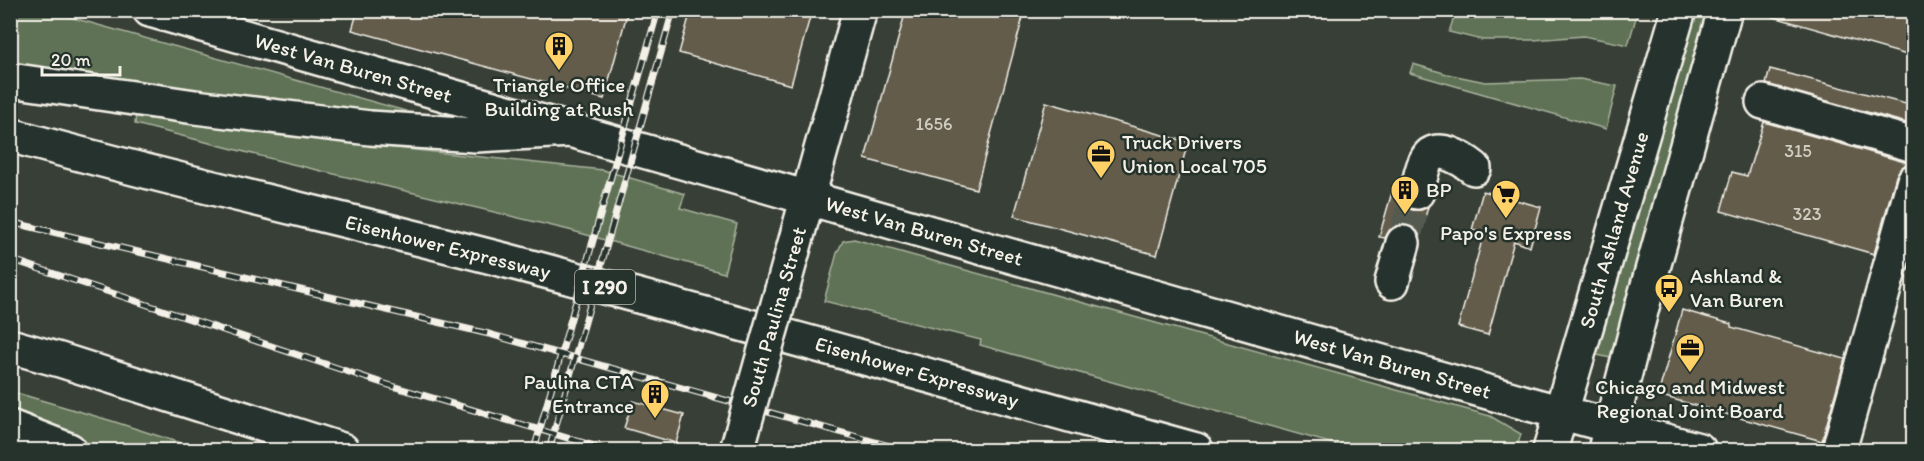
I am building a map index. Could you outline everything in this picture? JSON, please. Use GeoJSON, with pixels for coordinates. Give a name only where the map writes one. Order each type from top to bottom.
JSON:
{"type":"FeatureCollection","features":[{"type":"Feature","properties":{"kind":"main road","name":"West Van Buren Street"},"geometry":{"type":"LineString","coordinates":[[150,10],[1562,413],[1608,438],[1699,450]]}},
{"type":"Feature","properties":{"kind":"main road","name":"South Paulina Street"},"geometry":{"type":"LineString","coordinates":[[737,450],[860,10]]}},
{"type":"Feature","properties":{"kind":"main road","name":"South Ashland Avenue"},"geometry":{"type":"LineString","coordinates":[[1550,450],[1679,10]]}},
{"type":"Feature","properties":{"kind":"main road"},"geometry":{"type":"LineString","coordinates":[[1608,438],[1725,10]]}},
{"type":"Feature","properties":{"kind":"main road"},"geometry":{"type":"LineString","coordinates":[[10,80],[195,107],[370,128],[476,135],[571,130]]}},
{"type":"Feature","properties":{"kind":"main road"},"geometry":{"type":"LineString","coordinates":[[1763,102],[1914,145]]}},
{"type":"Feature","properties":{"kind":"main road","name":"Eisenhower Expressway"},"geometry":{"type":"LineString","coordinates":[[10,135],[678,306],[1196,450]]}},
{"type":"Feature","properties":{"kind":"main road"},"geometry":{"type":"LineString","coordinates":[[1417,192],[1427,159],[1432,153],[1438,151],[1460,157],[1474,168]]}},
{"type":"Feature","properties":{"kind":"main road"},"geometry":{"type":"LineString","coordinates":[[1839,450],[1908,224],[1914,181]]}},
{"type":"Feature","properties":{"kind":"main road"},"geometry":{"type":"LineString","coordinates":[[1392,282],[1403,243]]}},
{"type":"Feature","properties":{"kind":"main road"},"geometry":{"type":"LineString","coordinates":[[10,346],[342,450]]}},
{"type":"Feature","properties":{"kind":"main road"},"geometry":{"type":"LineString","coordinates":[[10,427],[69,450]]}},
{"type":"Feature","properties":{"kind":"green space"},"geometry":{"type":"Polygon","coordinates":[[[1456,10],[1638,11],[1628,45],[1584,36],[1533,40],[1482,40],[1449,32],[1456,10]]]}},
{"type":"Feature","properties":{"kind":"green space"},"geometry":{"type":"Polygon","coordinates":[[[10,11],[48,11],[406,111],[407,118],[55,76],[11,63],[10,11]]]}},
{"type":"Feature","properties":{"kind":"green space"},"geometry":{"type":"Polygon","coordinates":[[[1695,11],[1710,11],[1611,358],[1597,355],[1695,11]]]}},
{"type":"Feature","properties":{"kind":"green space"},"geometry":{"type":"Polygon","coordinates":[[[1413,64],[1485,82],[1580,79],[1617,86],[1606,129],[1410,73],[1413,64]]]}},
{"type":"Feature","properties":{"kind":"green space"},"geometry":{"type":"Polygon","coordinates":[[[136,112],[383,144],[387,147],[603,170],[685,194],[680,208],[737,224],[724,273],[569,230],[135,124],[136,112]]]}},
{"type":"Feature","properties":{"kind":"green space"},"geometry":{"type":"Polygon","coordinates":[[[854,239],[1490,416],[1521,434],[1516,450],[1355,450],[980,345],[981,340],[824,301],[837,253],[843,241],[854,239]]]}},
{"type":"Feature","properties":{"kind":"green space"},"geometry":{"type":"Polygon","coordinates":[[[10,391],[202,450],[105,450],[11,412],[10,391]]]}},
{"type":"Feature","properties":{"kind":"building"},"geometry":{"type":"Polygon","coordinates":[[[358,10],[628,10],[604,99],[352,30],[358,10]]]}},
{"type":"Feature","properties":{"kind":"building"},"geometry":{"type":"Polygon","coordinates":[[[691,10],[812,10],[791,85],[679,53],[691,10]]]}},
{"type":"Feature","properties":{"kind":"building"},"geometry":{"type":"Polygon","coordinates":[[[906,10],[1025,10],[976,189],[865,159],[906,10]]]}},
{"type":"Feature","properties":{"kind":"building"},"geometry":{"type":"Polygon","coordinates":[[[1770,10],[1914,10],[1914,57],[1770,16],[1770,10]]]}},
{"type":"Feature","properties":{"kind":"building"},"geometry":{"type":"Polygon","coordinates":[[[1770,69],[1914,106],[1914,125],[1766,84],[1770,69]]]}},
{"type":"Feature","properties":{"kind":"building","name":"Truck Drivers Union Local 705"},"geometry":{"type":"Polygon","coordinates":[[[1046,102],[1188,142],[1157,255],[1014,216],[1046,102]]]}},
{"type":"Feature","properties":{"kind":"building"},"geometry":{"type":"Polygon","coordinates":[[[1764,122],[1908,163],[1896,176],[1874,254],[1721,211],[1732,172],[1747,176],[1764,122]]]}},
{"type":"Feature","properties":{"kind":"building"},"geometry":{"type":"Polygon","coordinates":[[[1394,185],[1399,187],[1399,197],[1404,206],[1413,210],[1428,207],[1420,236],[1409,225],[1399,225],[1390,229],[1385,238],[1379,237],[1394,185]]]}},
{"type":"Feature","properties":{"kind":"building"},"geometry":{"type":"Polygon","coordinates":[[[1483,191],[1541,207],[1530,247],[1514,241],[1488,335],[1458,327],[1484,233],[1472,230],[1483,191]]]}},
{"type":"Feature","properties":{"kind":"building"},"geometry":{"type":"Polygon","coordinates":[[[1682,310],[1731,324],[1731,327],[1845,359],[1822,441],[1658,395],[1682,310]]]}},
{"type":"Feature","properties":{"kind":"building","name":"Paulina CTA Entrance"},"geometry":{"type":"Polygon","coordinates":[[[633,401],[684,415],[676,443],[624,428],[633,401]]]}},
{"type":"Feature","properties":{"kind":"tunnel"},"geometry":{"type":"LineString","coordinates":[[1403,243],[1417,192]]}},
{"type":"Feature","properties":{"kind":"railway"},"geometry":{"type":"LineString","coordinates":[[534,450],[658,10]]}},
{"type":"Feature","properties":{"kind":"railway"},"geometry":{"type":"LineString","coordinates":[[549,450],[673,10]]}},
{"type":"Feature","properties":{"kind":"railway"},"geometry":{"type":"LineString","coordinates":[[10,222],[489,334],[904,450]]}},
{"type":"Feature","properties":{"kind":"railway"},"geometry":{"type":"LineString","coordinates":[[10,259],[382,383],[608,450]]}},
{"type":"Feature","properties":{"kind":"place","name":"Triangle Office Building at Rush"},"geometry":{"type":"Point","coordinates":[559,72]}},
{"type":"Feature","properties":{"kind":"place","name":"Truck Drivers Union Local 705"},"geometry":{"type":"Point","coordinates":[1101,180]}},
{"type":"Feature","properties":{"kind":"place","name":"BP"},"geometry":{"type":"Point","coordinates":[1405,216]}},
{"type":"Feature","properties":{"kind":"place","name":"Papo's Express"},"geometry":{"type":"Point","coordinates":[1506,220]}},
{"type":"Feature","properties":{"kind":"place","name":"Ashland & Van Buren"},"geometry":{"type":"Point","coordinates":[1669,314]}},
{"type":"Feature","properties":{"kind":"place","name":"Chicago and Midwest Regional Joint Board"},"geometry":{"type":"Point","coordinates":[1690,374]}},
{"type":"Feature","properties":{"kind":"place","name":"Paulina CTA Entrance"},"geometry":{"type":"Point","coordinates":[655,420]}}]}
